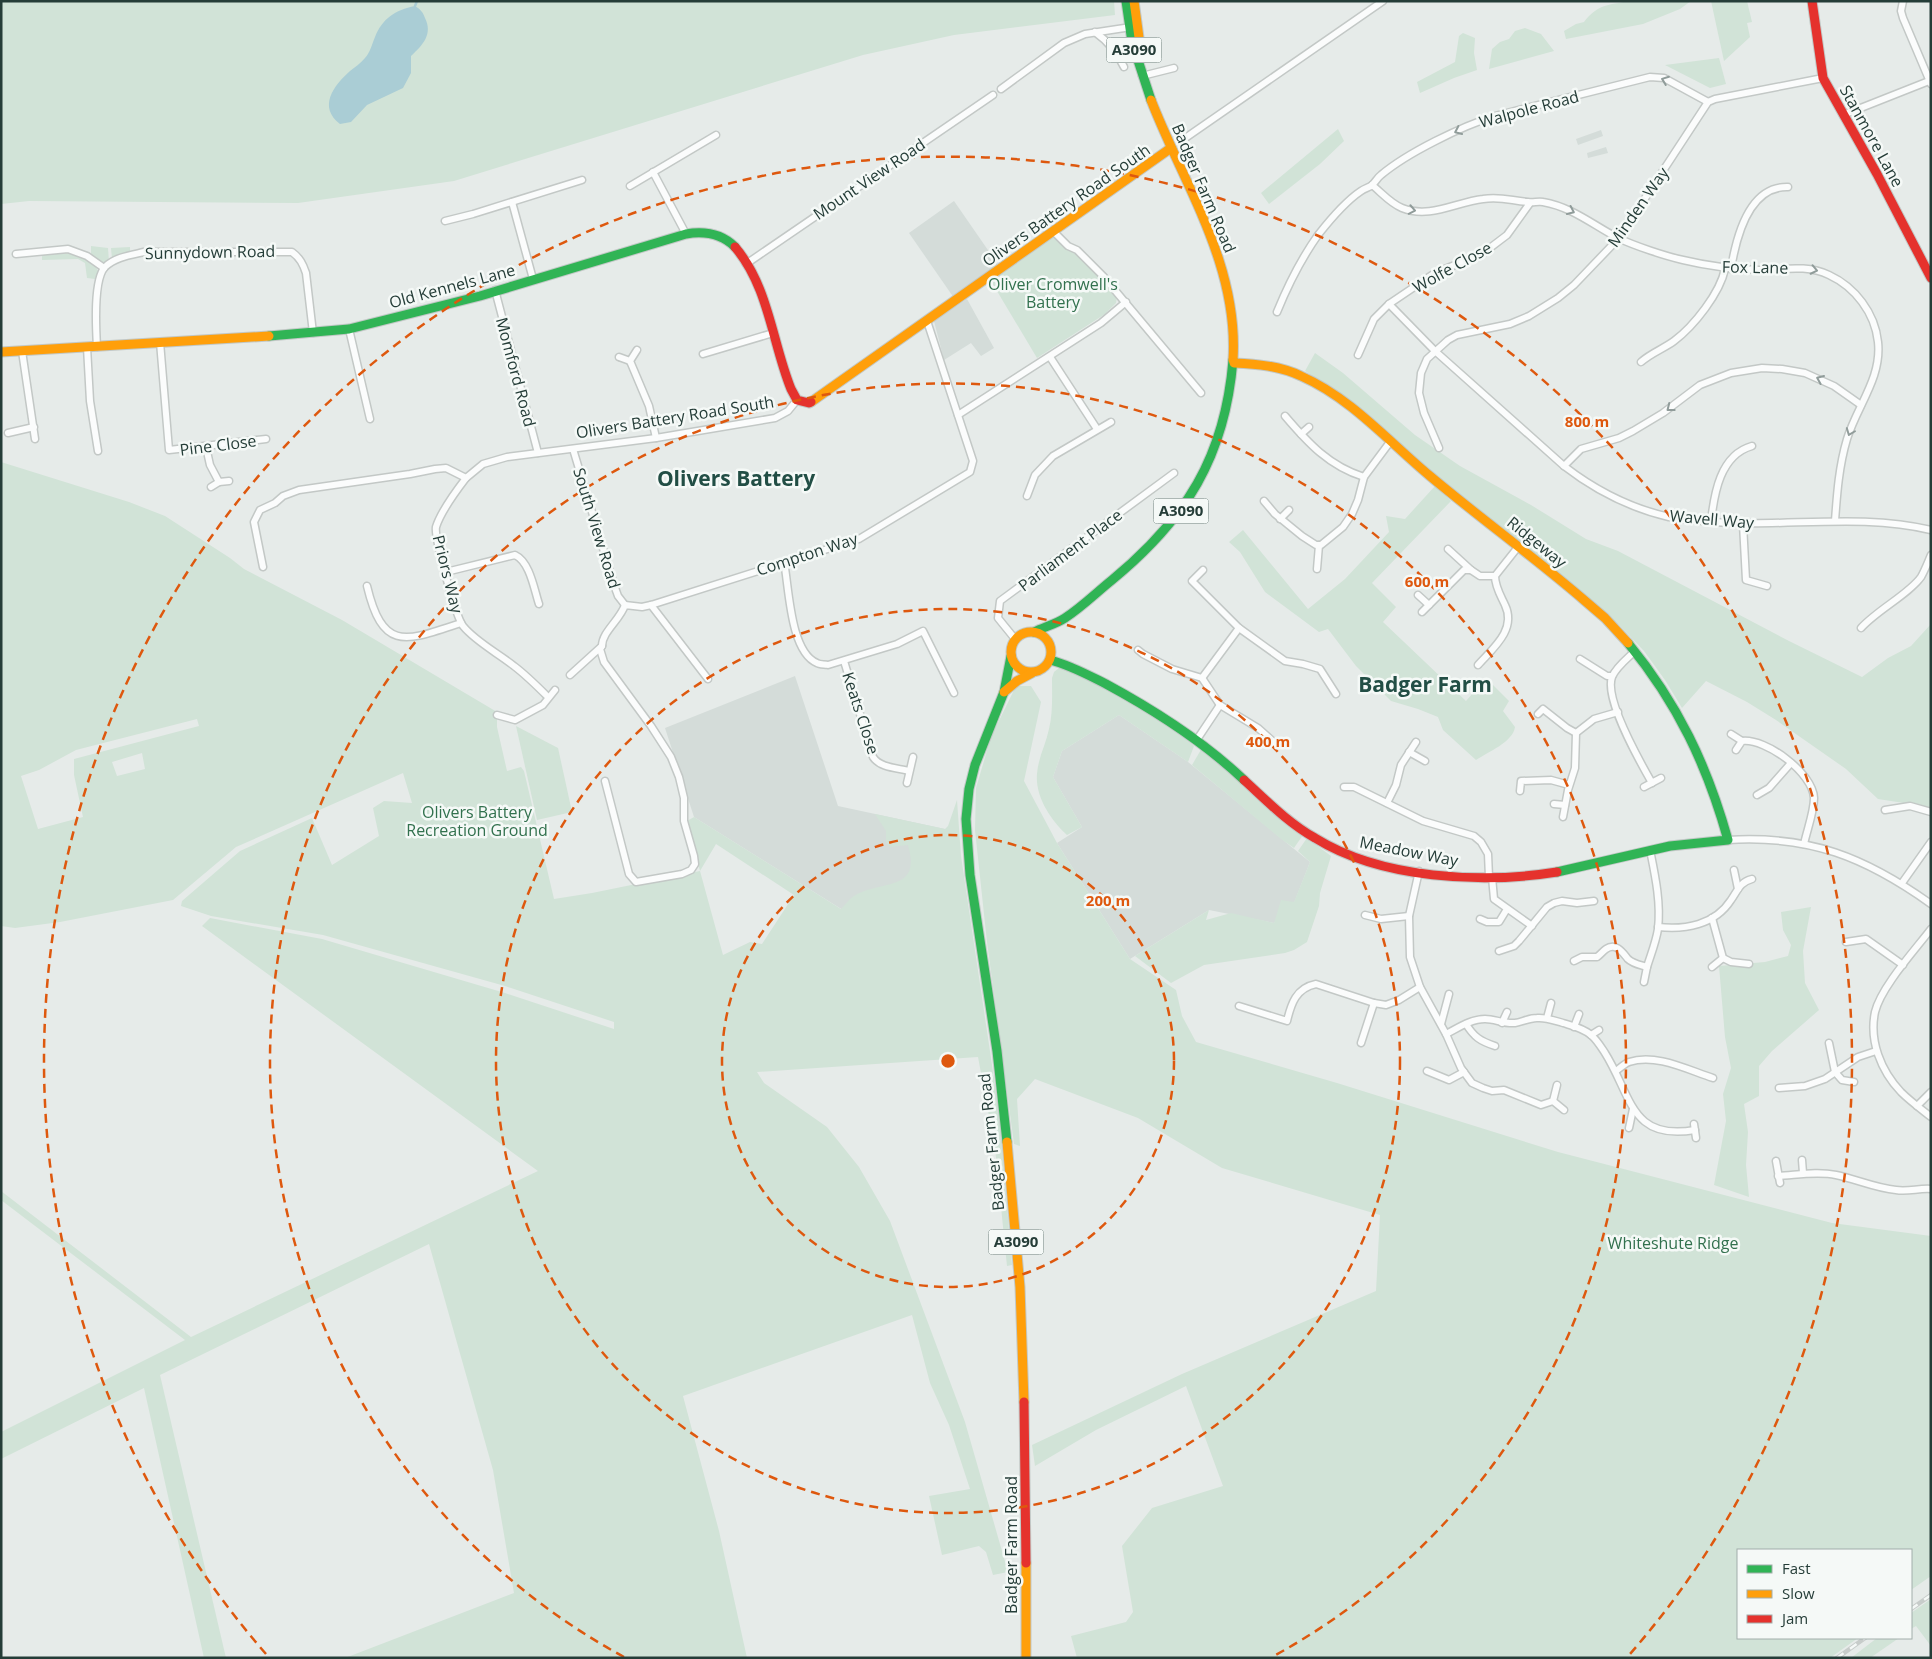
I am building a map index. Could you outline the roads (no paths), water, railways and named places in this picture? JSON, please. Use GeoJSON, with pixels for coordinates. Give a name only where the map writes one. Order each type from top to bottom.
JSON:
{"type":"FeatureCollection","features":[{"type":"Feature","properties":{"kind":"street","name":"Badger Farm Road"},"geometry":{"type":"LineString","coordinates":[[1048,640],[1065,618],[1138,559],[1166,530],[1185,505],[1197,486],[1217,440],[1226,410],[1234,363],[1233,322],[1228,288],[1223,270],[1205,219],[1171,148],[1150,98],[1130,28],[1126,1]]}},
{"type":"Feature","properties":{"kind":"street","name":"Badger Farm Road"},"geometry":{"type":"LineString","coordinates":[[1130,28],[1134,23],[1134,1]]}},
{"type":"Feature","properties":{"kind":"street","name":"Badger Farm Road"},"geometry":{"type":"LineString","coordinates":[[1134,1],[1143,76]]}},
{"type":"Feature","properties":{"kind":"street"},"geometry":{"type":"LineString","coordinates":[[1184,150],[1181,141],[1383,1]]}},
{"type":"Feature","properties":{"kind":"street","name":"Stanmore Lane"},"geometry":{"type":"LineString","coordinates":[[1812,1],[1823,78],[1877,174],[1931,278]]}},
{"type":"Feature","properties":{"kind":"street"},"geometry":{"type":"LineString","coordinates":[[1843,115],[1930,83],[1903,18],[1901,11],[1903,1]]}},
{"type":"Feature","properties":{"kind":"street"},"geometry":{"type":"LineString","coordinates":[[1001,89],[1064,43],[1085,34],[1130,28]]}},
{"type":"Feature","properties":{"kind":"street"},"geometry":{"type":"LineString","coordinates":[[1096,32],[1118,53],[1124,66]]}},
{"type":"Feature","properties":{"kind":"street"},"geometry":{"type":"LineString","coordinates":[[1143,76],[1174,68]]}},
{"type":"Feature","properties":{"kind":"street","name":"Walpole Road"},"geometry":{"type":"LineString","coordinates":[[1277,312],[1290,280],[1319,234],[1359,192],[1372,185],[1380,176],[1404,158],[1473,124],[1495,116],[1650,76],[1664,78],[1708,102]]}},
{"type":"Feature","properties":{"kind":"street"},"geometry":{"type":"LineString","coordinates":[[1708,102],[1715,99],[1823,78]]}},
{"type":"Feature","properties":{"kind":"street","name":"Mount View Road"},"geometry":{"type":"LineString","coordinates":[[746,264],[993,96]]}},
{"type":"Feature","properties":{"kind":"street","name":"Minden Way"},"geometry":{"type":"LineString","coordinates":[[1440,448],[1424,413],[1419,393],[1421,373],[1427,359],[1457,336],[1510,324],[1539,310],[1574,285],[1619,238],[1708,102]]}},
{"type":"Feature","properties":{"kind":"street"},"geometry":{"type":"LineString","coordinates":[[630,186],[716,135]]}},
{"type":"Feature","properties":{"kind":"street","name":"Olivers Battery Road South"},"geometry":{"type":"LineString","coordinates":[[466,478],[474,469],[493,460],[656,438],[775,418],[788,411],[797,400],[809,403],[816,400],[1171,148]]}},
{"type":"Feature","properties":{"kind":"street"},"geometry":{"type":"LineString","coordinates":[[653,172],[686,234]]}},
{"type":"Feature","properties":{"kind":"street"},"geometry":{"type":"LineString","coordinates":[[445,221],[582,180]]}},
{"type":"Feature","properties":{"kind":"street","name":"Fox Lane"},"geometry":{"type":"LineString","coordinates":[[1372,185],[1395,205],[1422,212],[1432,212],[1482,199],[1508,198],[1530,203],[1541,201],[1570,210],[1619,238],[1681,260],[1728,269],[1814,269],[1830,275],[1858,298],[1867,309],[1876,332],[1878,355],[1872,384],[1848,438],[1838,480],[1835,521]]}},
{"type":"Feature","properties":{"kind":"street"},"geometry":{"type":"LineString","coordinates":[[1641,362],[1648,355],[1673,342],[1691,324],[1715,292],[1728,269],[1751,207],[1768,192],[1779,187],[1788,187]]}},
{"type":"Feature","properties":{"kind":"street"},"geometry":{"type":"LineString","coordinates":[[512,202],[533,279]]}},
{"type":"Feature","properties":{"kind":"street","name":"Wolfe Close"},"geometry":{"type":"LineString","coordinates":[[1358,355],[1374,319],[1389,304],[1435,273],[1482,254],[1507,235],[1530,203]]}},
{"type":"Feature","properties":{"kind":"street","name":"Old Kennels Lane"},"geometry":{"type":"LineString","coordinates":[[1,352],[313,333],[349,329],[480,296],[686,234],[708,232],[723,237],[739,251],[759,287],[787,380],[797,400]]}},
{"type":"Feature","properties":{"kind":"street"},"geometry":{"type":"LineString","coordinates":[[1054,232],[1068,246],[1083,255],[1126,302],[1201,393]]}},
{"type":"Feature","properties":{"kind":"street"},"geometry":{"type":"LineString","coordinates":[[16,254],[68,249],[86,256],[104,268],[97,289],[97,347]]}},
{"type":"Feature","properties":{"kind":"street","name":"Sunnydown Road"},"geometry":{"type":"LineString","coordinates":[[104,268],[121,257],[144,252],[292,252],[298,256],[306,273],[313,333]]}},
{"type":"Feature","properties":{"kind":"street","name":"Momford Road"},"geometry":{"type":"LineString","coordinates":[[495,290],[538,453]]}},
{"type":"Feature","properties":{"kind":"street"},"geometry":{"type":"LineString","coordinates":[[958,415],[1101,323],[1126,302]]}},
{"type":"Feature","properties":{"kind":"street","name":"Wavell Way"},"geometry":{"type":"LineString","coordinates":[[1389,304],[1435,351],[1564,466],[1586,483],[1608,495],[1670,518],[1743,524],[1835,521],[1885,522],[1931,530]]}},
{"type":"Feature","properties":{"kind":"street","name":"Compton Way"},"geometry":{"type":"LineString","coordinates":[[625,605],[642,607],[651,605],[859,539],[970,472],[973,461],[927,321]]}},
{"type":"Feature","properties":{"kind":"street"},"geometry":{"type":"LineString","coordinates":[[349,329],[370,419]]}},
{"type":"Feature","properties":{"kind":"street"},"geometry":{"type":"LineString","coordinates":[[703,354],[773,333]]}},
{"type":"Feature","properties":{"kind":"street","name":"Pine Close"},"geometry":{"type":"LineString","coordinates":[[160,342],[169,450],[266,439]]}},
{"type":"Feature","properties":{"kind":"street"},"geometry":{"type":"LineString","coordinates":[[87,347],[90,401],[98,451]]}},
{"type":"Feature","properties":{"kind":"street"},"geometry":{"type":"LineString","coordinates":[[630,361],[637,350]]}},
{"type":"Feature","properties":{"kind":"street"},"geometry":{"type":"LineString","coordinates":[[22,351],[36,439]]}},
{"type":"Feature","properties":{"kind":"street"},"geometry":{"type":"LineString","coordinates":[[619,357],[630,361],[649,406],[656,438]]}},
{"type":"Feature","properties":{"kind":"street"},"geometry":{"type":"LineString","coordinates":[[1050,357],[1097,429]]}},
{"type":"Feature","properties":{"kind":"street","name":"Ridgeway"},"geometry":{"type":"LineString","coordinates":[[1234,363],[1261,364],[1290,371],[1310,380],[1346,404],[1598,611],[1620,633],[1664,689],[1691,738],[1715,795],[1728,840]]}},
{"type":"Feature","properties":{"kind":"street"},"geometry":{"type":"LineString","coordinates":[[1564,466],[1581,449],[1619,438],[1663,413],[1700,385],[1720,376],[1739,371],[1762,368],[1805,373],[1834,386],[1861,406]]}},
{"type":"Feature","properties":{"kind":"street"},"geometry":{"type":"LineString","coordinates":[[1284,416],[1327,459],[1347,472],[1364,478]]}},
{"type":"Feature","properties":{"kind":"street"},"geometry":{"type":"LineString","coordinates":[[1027,496],[1035,475],[1053,456],[1111,422]]}},
{"type":"Feature","properties":{"kind":"street"},"geometry":{"type":"LineString","coordinates":[[8,433],[34,427]]}},
{"type":"Feature","properties":{"kind":"street"},"geometry":{"type":"LineString","coordinates":[[1301,434],[1309,427]]}},
{"type":"Feature","properties":{"kind":"street"},"geometry":{"type":"LineString","coordinates":[[1264,501],[1280,518],[1306,539],[1319,545],[1342,527],[1352,514],[1364,478],[1390,442]]}},
{"type":"Feature","properties":{"kind":"street"},"geometry":{"type":"LineString","coordinates":[[1711,522],[1716,492],[1725,467],[1738,451],[1752,446]]}},
{"type":"Feature","properties":{"kind":"street"},"geometry":{"type":"LineString","coordinates":[[206,447],[210,465],[219,482]]}},
{"type":"Feature","properties":{"kind":"street","name":"South View Road"},"geometry":{"type":"LineString","coordinates":[[573,449],[614,585],[618,596],[625,605]]}},
{"type":"Feature","properties":{"kind":"street"},"geometry":{"type":"LineString","coordinates":[[263,567],[254,522],[260,510],[275,503],[283,496],[299,490],[446,468],[466,478]]}},
{"type":"Feature","properties":{"kind":"street","name":"Parliament Place"},"geometry":{"type":"LineString","coordinates":[[1015,639],[998,618],[1000,601],[1174,473]]}},
{"type":"Feature","properties":{"kind":"street","name":"Priors Way"},"geometry":{"type":"LineString","coordinates":[[466,478],[436,527],[438,545],[460,623],[469,632],[516,667],[548,697]]}},
{"type":"Feature","properties":{"kind":"street"},"geometry":{"type":"LineString","coordinates":[[211,487],[219,482],[229,481]]}},
{"type":"Feature","properties":{"kind":"street"},"geometry":{"type":"LineString","coordinates":[[1280,518],[1289,510]]}},
{"type":"Feature","properties":{"kind":"street"},"geometry":{"type":"LineString","coordinates":[[1743,524],[1746,580],[1767,586]]}},
{"type":"Feature","properties":{"kind":"street"},"geometry":{"type":"LineString","coordinates":[[1317,569],[1319,545]]}},
{"type":"Feature","properties":{"kind":"street"},"geometry":{"type":"LineString","coordinates":[[1478,665],[1506,632],[1508,625],[1507,610],[1496,586],[1495,576],[1518,547]]}},
{"type":"Feature","properties":{"kind":"street"},"geometry":{"type":"LineString","coordinates":[[1448,549],[1480,576],[1495,576]]}},
{"type":"Feature","properties":{"kind":"street"},"geometry":{"type":"LineString","coordinates":[[446,572],[515,555],[526,566],[539,604]]}},
{"type":"Feature","properties":{"kind":"street"},"geometry":{"type":"LineString","coordinates":[[1861,628],[1921,578],[1931,555]]}},
{"type":"Feature","properties":{"kind":"street"},"geometry":{"type":"LineString","coordinates":[[784,562],[787,578],[788,605],[793,624],[806,656],[817,663],[828,665],[897,644],[923,631],[954,693]]}},
{"type":"Feature","properties":{"kind":"street"},"geometry":{"type":"LineString","coordinates":[[1422,612],[1460,573],[1467,569],[1471,570]]}},
{"type":"Feature","properties":{"kind":"street"},"geometry":{"type":"LineString","coordinates":[[1203,570],[1192,581],[1239,628],[1286,661],[1320,669],[1336,694]]}},
{"type":"Feature","properties":{"kind":"street"},"geometry":{"type":"LineString","coordinates":[[367,586],[378,620],[392,634],[410,637],[460,623]]}},
{"type":"Feature","properties":{"kind":"street"},"geometry":{"type":"LineString","coordinates":[[1418,595],[1429,605]]}},
{"type":"Feature","properties":{"kind":"street"},"geometry":{"type":"LineString","coordinates":[[605,780],[629,874],[636,882],[682,874],[691,870],[695,864],[684,821],[684,798],[671,758],[604,662],[600,649],[602,640],[620,617],[625,605]]}},
{"type":"Feature","properties":{"kind":"street"},"geometry":{"type":"LineString","coordinates":[[651,605],[708,679]]}},
{"type":"Feature","properties":{"kind":"street","name":"Badger Farm Road"},"geometry":{"type":"LineString","coordinates":[[1034,632],[1065,618]]}},
{"type":"Feature","properties":{"kind":"street"},"geometry":{"type":"LineString","coordinates":[[1202,678],[1239,628]]}},
{"type":"Feature","properties":{"kind":"street"},"geometry":{"type":"LineString","coordinates":[[1004,692],[1017,681],[1038,672],[1050,660],[1051,646],[1048,640],[1040,634],[1027,632],[1015,639],[1010,649],[1015,664],[1023,671],[1032,673]]}},
{"type":"Feature","properties":{"kind":"street"},"geometry":{"type":"LineString","coordinates":[[570,675],[602,646]]}},
{"type":"Feature","properties":{"kind":"street"},"geometry":{"type":"LineString","coordinates":[[1138,650],[1142,654],[1172,668],[1202,678],[1220,705],[1258,728],[1277,745]]}},
{"type":"Feature","properties":{"kind":"street"},"geometry":{"type":"LineString","coordinates":[[1635,651],[1612,676],[1610,688],[1633,750],[1652,783]]}},
{"type":"Feature","properties":{"kind":"street","name":"Badger Farm Road"},"geometry":{"type":"LineString","coordinates":[[1011,656],[1004,692],[975,765],[969,789],[966,818],[970,875],[997,1051],[1010,1168],[1020,1287],[1025,1436],[1026,1658]]}},
{"type":"Feature","properties":{"kind":"street"},"geometry":{"type":"LineString","coordinates":[[1580,659],[1607,676],[1612,676]]}},
{"type":"Feature","properties":{"kind":"street","name":"Meadow Way"},"geometry":{"type":"LineString","coordinates":[[1050,660],[1074,667],[1139,702],[1196,740],[1226,763],[1307,834],[1330,847],[1348,854],[1396,867],[1458,876],[1519,877],[1568,870],[1650,850],[1703,841],[1728,840]]}},
{"type":"Feature","properties":{"kind":"street","name":"Keats Close"},"geometry":{"type":"LineString","coordinates":[[844,661],[873,758],[888,766],[909,770]]}},
{"type":"Feature","properties":{"kind":"street"},"geometry":{"type":"LineString","coordinates":[[497,715],[515,720],[537,710],[555,690]]}},
{"type":"Feature","properties":{"kind":"street"},"geometry":{"type":"LineString","coordinates":[[1196,740],[1220,705]]}},
{"type":"Feature","properties":{"kind":"street"},"geometry":{"type":"LineString","coordinates":[[1538,714],[1543,709],[1576,733]]}},
{"type":"Feature","properties":{"kind":"street"},"geometry":{"type":"LineString","coordinates":[[1576,733],[1594,719],[1618,712]]}},
{"type":"Feature","properties":{"kind":"street"},"geometry":{"type":"LineString","coordinates":[[1563,817],[1569,785],[1575,768],[1576,733]]}},
{"type":"Feature","properties":{"kind":"street"},"geometry":{"type":"LineString","coordinates":[[1731,734],[1742,741],[1761,744],[1791,763],[1805,777],[1814,797],[1804,844]]}},
{"type":"Feature","properties":{"kind":"street"},"geometry":{"type":"LineString","coordinates":[[1736,750],[1742,741]]}},
{"type":"Feature","properties":{"kind":"street"},"geometry":{"type":"LineString","coordinates":[[1387,802],[1396,785],[1401,765],[1416,742]]}},
{"type":"Feature","properties":{"kind":"street"},"geometry":{"type":"LineString","coordinates":[[1409,752],[1425,761]]}},
{"type":"Feature","properties":{"kind":"street"},"geometry":{"type":"LineString","coordinates":[[907,783],[913,757]]}},
{"type":"Feature","properties":{"kind":"street"},"geometry":{"type":"LineString","coordinates":[[1757,795],[1769,788],[1791,763]]}},
{"type":"Feature","properties":{"kind":"street"},"geometry":{"type":"LineString","coordinates":[[1644,787],[1661,778]]}},
{"type":"Feature","properties":{"kind":"street"},"geometry":{"type":"LineString","coordinates":[[1520,791],[1521,781],[1550,780],[1569,785]]}},
{"type":"Feature","properties":{"kind":"street"},"geometry":{"type":"LineString","coordinates":[[1344,787],[1354,787],[1423,821],[1474,836],[1481,842],[1488,854],[1494,898],[1506,909],[1532,926]]}},
{"type":"Feature","properties":{"kind":"street"},"geometry":{"type":"LineString","coordinates":[[1554,804],[1565,805]]}},
{"type":"Feature","properties":{"kind":"street"},"geometry":{"type":"LineString","coordinates":[[1885,810],[1910,806],[1931,812]]}},
{"type":"Feature","properties":{"kind":"street"},"geometry":{"type":"LineString","coordinates":[[1728,840],[1787,840],[1864,862],[1902,883],[1931,904]]}},
{"type":"Feature","properties":{"kind":"street"},"geometry":{"type":"LineString","coordinates":[[1902,883],[1931,842]]}},
{"type":"Feature","properties":{"kind":"street"},"geometry":{"type":"LineString","coordinates":[[1644,982],[1658,927],[1656,885],[1650,850]]}},
{"type":"Feature","properties":{"kind":"street"},"geometry":{"type":"LineString","coordinates":[[1734,870],[1738,889]]}},
{"type":"Feature","properties":{"kind":"street"},"geometry":{"type":"LineString","coordinates":[[1419,871],[1409,916],[1410,957],[1420,987],[1441,1024],[1464,1072],[1472,1082],[1482,1088],[1492,1091],[1504,1090],[1541,1105],[1554,1101]]}},
{"type":"Feature","properties":{"kind":"street"},"geometry":{"type":"LineString","coordinates":[[1658,927],[1689,927],[1712,918],[1724,910],[1745,881],[1752,879]]}},
{"type":"Feature","properties":{"kind":"street"},"geometry":{"type":"LineString","coordinates":[[1499,951],[1514,946],[1548,907],[1554,903],[1562,901],[1578,903],[1594,901]]}},
{"type":"Feature","properties":{"kind":"street"},"geometry":{"type":"LineString","coordinates":[[1480,919],[1487,922],[1499,922],[1506,909]]}},
{"type":"Feature","properties":{"kind":"street"},"geometry":{"type":"LineString","coordinates":[[1365,915],[1381,919],[1409,916]]}},
{"type":"Feature","properties":{"kind":"street"},"geometry":{"type":"LineString","coordinates":[[1712,918],[1723,958],[1731,962],[1749,964]]}},
{"type":"Feature","properties":{"kind":"street"},"geometry":{"type":"LineString","coordinates":[[1931,929],[1884,992],[1875,1011],[1874,1030],[1876,1050],[1881,1064],[1892,1082],[1902,1094],[1931,1117]]}},
{"type":"Feature","properties":{"kind":"street"},"geometry":{"type":"LineString","coordinates":[[1846,942],[1866,939],[1903,965]]}},
{"type":"Feature","properties":{"kind":"street"},"geometry":{"type":"LineString","coordinates":[[1574,961],[1582,957],[1597,957],[1606,948],[1613,948],[1619,949],[1628,960],[1647,967]]}},
{"type":"Feature","properties":{"kind":"street"},"geometry":{"type":"LineString","coordinates":[[1712,967],[1723,958]]}},
{"type":"Feature","properties":{"kind":"street"},"geometry":{"type":"LineString","coordinates":[[1287,1021],[1292,1002],[1298,993],[1312,985],[1316,984],[1374,1003],[1386,1005],[1399,1000],[1420,987]]}},
{"type":"Feature","properties":{"kind":"street"},"geometry":{"type":"LineString","coordinates":[[1441,1024],[1449,994]]}},
{"type":"Feature","properties":{"kind":"street"},"geometry":{"type":"LineString","coordinates":[[1361,1044],[1374,1003]]}},
{"type":"Feature","properties":{"kind":"street"},"geometry":{"type":"LineString","coordinates":[[1547,1018],[1551,1003]]}},
{"type":"Feature","properties":{"kind":"street"},"geometry":{"type":"LineString","coordinates":[[1239,1006],[1294,1024]]}},
{"type":"Feature","properties":{"kind":"street"},"geometry":{"type":"LineString","coordinates":[[1502,1023],[1507,1012]]}},
{"type":"Feature","properties":{"kind":"street"},"geometry":{"type":"LineString","coordinates":[[1574,1027],[1579,1014]]}},
{"type":"Feature","properties":{"kind":"street"},"geometry":{"type":"LineString","coordinates":[[1446,1034],[1476,1020],[1486,1019],[1502,1023],[1514,1023],[1528,1019],[1547,1018],[1574,1027],[1591,1035],[1616,1071],[1633,1110],[1642,1121],[1653,1128],[1674,1133],[1695,1127],[1696,1138]]}},
{"type":"Feature","properties":{"kind":"street"},"geometry":{"type":"LineString","coordinates":[[1466,1024],[1472,1035],[1481,1042],[1495,1046]]}},
{"type":"Feature","properties":{"kind":"street"},"geometry":{"type":"LineString","coordinates":[[1591,1035],[1599,1030]]}},
{"type":"Feature","properties":{"kind":"street"},"geometry":{"type":"LineString","coordinates":[[1829,1043],[1835,1072],[1842,1080],[1854,1082]]}},
{"type":"Feature","properties":{"kind":"street"},"geometry":{"type":"LineString","coordinates":[[1778,1088],[1805,1086],[1825,1079],[1858,1057],[1876,1050]]}},
{"type":"Feature","properties":{"kind":"street"},"geometry":{"type":"LineString","coordinates":[[1616,1071],[1627,1062],[1654,1060],[1680,1066],[1713,1078]]}},
{"type":"Feature","properties":{"kind":"street"},"geometry":{"type":"LineString","coordinates":[[1427,1071],[1449,1080],[1464,1072]]}},
{"type":"Feature","properties":{"kind":"street"},"geometry":{"type":"LineString","coordinates":[[1554,1101],[1556,1086]]}},
{"type":"Feature","properties":{"kind":"street"},"geometry":{"type":"LineString","coordinates":[[1917,1106],[1931,1092]]}},
{"type":"Feature","properties":{"kind":"street"},"geometry":{"type":"LineString","coordinates":[[1554,1101],[1564,1110]]}},
{"type":"Feature","properties":{"kind":"street"},"geometry":{"type":"LineString","coordinates":[[1629,1128],[1633,1110]]}},
{"type":"Feature","properties":{"kind":"street"},"geometry":{"type":"LineString","coordinates":[[1802,1160],[1803,1173]]}},
{"type":"Feature","properties":{"kind":"street"},"geometry":{"type":"LineString","coordinates":[[1776,1161],[1779,1179],[1803,1173],[1836,1175],[1873,1186],[1898,1190],[1931,1189]]}},
{"type":"Feature","properties":{"kind":"water"},"geometry":{"type":"Polygon","coordinates":[[[415,6],[424,16],[428,29],[426,39],[411,56],[411,73],[403,88],[367,105],[351,122],[340,124],[333,117],[329,104],[330,97],[338,83],[367,56],[385,20],[401,10],[415,6]]]}},
{"type":"Feature","properties":{"kind":"waterway"},"geometry":{"type":"LineString","coordinates":[[415,6],[417,1]]}},
{"type":"Feature","properties":{"kind":"railway"},"geometry":{"type":"LineString","coordinates":[[1912,1608],[1931,1595]]}},
{"type":"Feature","properties":{"kind":"railway"},"geometry":{"type":"LineString","coordinates":[[1837,1658],[1864,1639]]}},
{"type":"Feature","properties":{"kind":"district","name":"Olivers Battery"},"geometry":{"type":"Point","coordinates":[736,479]}},
{"type":"Feature","properties":{"kind":"district","name":"Badger Farm"},"geometry":{"type":"Point","coordinates":[1425,685]}},
{"type":"Feature","properties":{"kind":"park label","name":"Oliver Cromwell's Battery"},"geometry":{"type":"Point","coordinates":[1053,293]}},
{"type":"Feature","properties":{"kind":"park label","name":"Olivers Battery Recreation Ground"},"geometry":{"type":"Point","coordinates":[477,821]}},
{"type":"Feature","properties":{"kind":"park label","name":"Whiteshute Ridge"},"geometry":{"type":"Point","coordinates":[1673,1243]}}]}
